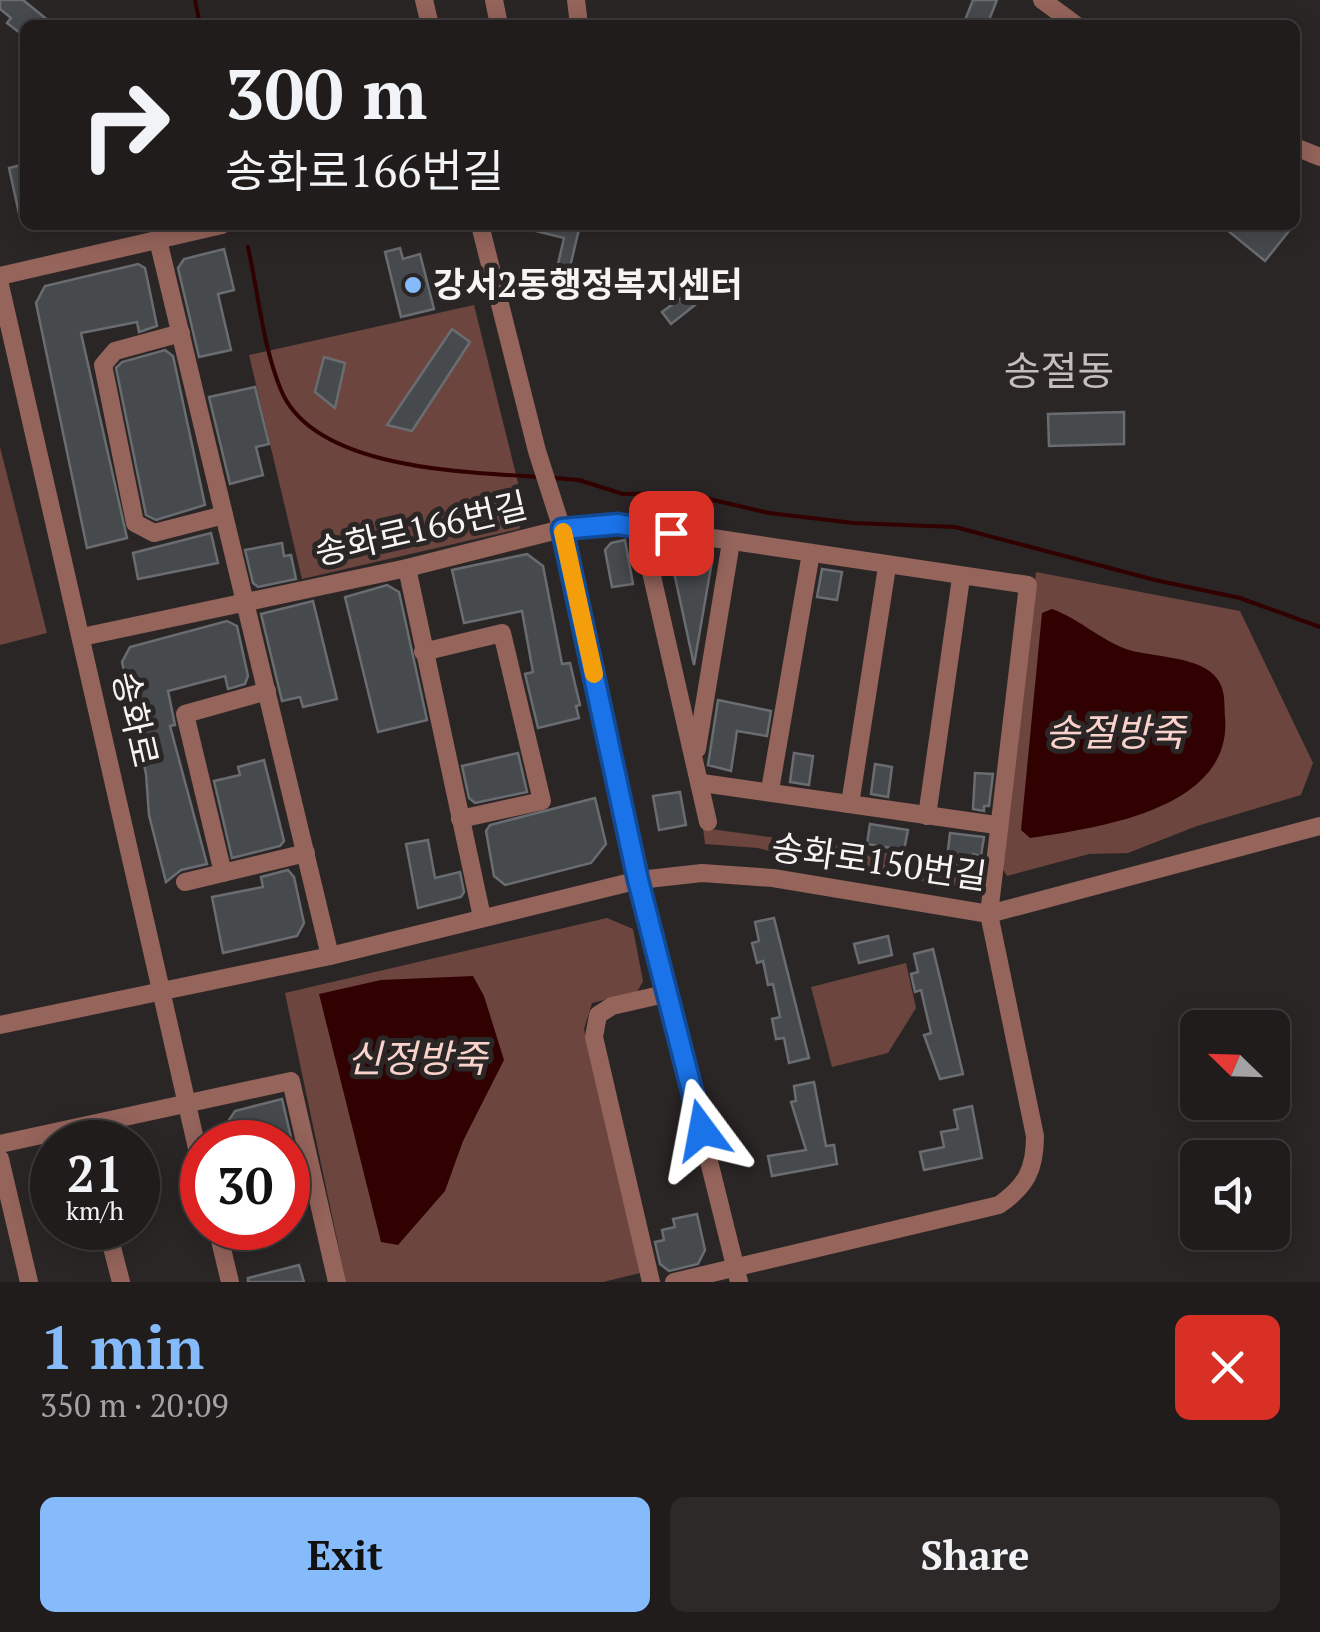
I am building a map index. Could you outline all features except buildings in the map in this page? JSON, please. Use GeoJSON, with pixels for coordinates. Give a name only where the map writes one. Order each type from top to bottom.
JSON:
{"type":"FeatureCollection","features":[{"type":"Feature","properties":{"kind":"street"},"geometry":{"type":"LineString","coordinates":[[1042,0],[1069,20]]}},
{"type":"Feature","properties":{"kind":"street"},"geometry":{"type":"LineString","coordinates":[[0,276],[201,230]]}},
{"type":"Feature","properties":{"kind":"street"},"geometry":{"type":"LineString","coordinates":[[481,230],[537,452],[562,529],[638,880],[737,1275]]}},
{"type":"Feature","properties":{"kind":"street"},"geometry":{"type":"LineString","coordinates":[[158,240],[330,956]]}},
{"type":"Feature","properties":{"kind":"street","name":"송화로"},"geometry":{"type":"LineString","coordinates":[[0,285],[164,988],[190,1120]]}},
{"type":"Feature","properties":{"kind":"street"},"geometry":{"type":"LineString","coordinates":[[180,333],[115,351],[103,365],[134,523],[154,532],[224,515]]}},
{"type":"Feature","properties":{"kind":"street","name":"송화로166번길"},"geometry":{"type":"LineString","coordinates":[[82,636],[407,568],[562,529],[618,524],[1028,585],[988,914],[1035,1136],[1035,1164],[1022,1189],[1000,1206],[737,1275],[674,1282]]}},
{"type":"Feature","properties":{"kind":"street"},"geometry":{"type":"LineString","coordinates":[[642,528],[708,822]]}},
{"type":"Feature","properties":{"kind":"street"},"geometry":{"type":"LineString","coordinates":[[698,774],[706,675],[731,542]]}},
{"type":"Feature","properties":{"kind":"street"},"geometry":{"type":"LineString","coordinates":[[770,790],[811,553]]}},
{"type":"Feature","properties":{"kind":"street"},"geometry":{"type":"LineString","coordinates":[[850,804],[887,566]]}},
{"type":"Feature","properties":{"kind":"street"},"geometry":{"type":"LineString","coordinates":[[407,568],[482,918]]}},
{"type":"Feature","properties":{"kind":"street"},"geometry":{"type":"LineString","coordinates":[[927,816],[962,578]]}},
{"type":"Feature","properties":{"kind":"street"},"geometry":{"type":"LineString","coordinates":[[423,652],[502,633],[542,800],[460,819]]}},
{"type":"Feature","properties":{"kind":"street"},"geometry":{"type":"LineString","coordinates":[[678,686],[695,690],[706,675]]}},
{"type":"Feature","properties":{"kind":"street"},"geometry":{"type":"LineString","coordinates":[[222,873],[185,714],[267,691]]}},
{"type":"Feature","properties":{"kind":"street","name":"송화로150번길"},"geometry":{"type":"LineString","coordinates":[[698,774],[850,804],[996,825]]}},
{"type":"Feature","properties":{"kind":"street","name":"송화로150번길"},"geometry":{"type":"LineString","coordinates":[[0,1025],[330,956],[638,880],[702,872],[773,878],[988,914],[1320,826]]}},
{"type":"Feature","properties":{"kind":"street"},"geometry":{"type":"LineString","coordinates":[[186,882],[306,853]]}},
{"type":"Feature","properties":{"kind":"street"},"geometry":{"type":"LineString","coordinates":[[651,1282],[594,1037],[598,1015],[612,1006],[669,993]]}},
{"type":"Feature","properties":{"kind":"street"},"geometry":{"type":"LineString","coordinates":[[137,1120],[291,1082],[336,1282]]}},
{"type":"Feature","properties":{"kind":"street"},"geometry":{"type":"LineString","coordinates":[[0,1144],[30,1141]]}},
{"type":"Feature","properties":{"kind":"street"},"geometry":{"type":"LineString","coordinates":[[0,1160],[29,1282]]}},
{"type":"Feature","properties":{"kind":"street"},"geometry":{"type":"LineString","coordinates":[[113,1250],[121,1282]]}},
{"type":"Feature","properties":{"kind":"street"},"geometry":{"type":"LineString","coordinates":[[222,1250],[230,1282]]}},
{"type":"Feature","properties":{"kind":"shaded area"},"geometry":{"type":"Polygon","coordinates":[[[474,305],[526,515],[519,529],[302,579],[249,355],[474,305]]]}},
{"type":"Feature","properties":{"kind":"shaded area"},"geometry":{"type":"Polygon","coordinates":[[[0,447],[47,633],[0,645],[0,447]]]}},
{"type":"Feature","properties":{"kind":"shaded area"},"geometry":{"type":"Polygon","coordinates":[[[1036,572],[1240,611],[1313,763],[1301,795],[1197,826],[1128,853],[1089,854],[1007,876],[1002,868],[1036,572]]]}},
{"type":"Feature","properties":{"kind":"shaded area"},"geometry":{"type":"Polygon","coordinates":[[[703,828],[982,866],[979,884],[969,888],[826,867],[758,848],[705,844],[703,828]]]}},
{"type":"Feature","properties":{"kind":"shaded area"},"geometry":{"type":"Polygon","coordinates":[[[607,918],[633,929],[643,981],[637,992],[592,1003],[584,1029],[640,1273],[603,1282],[346,1282],[285,993],[607,918]]]}},
{"type":"Feature","properties":{"kind":"shaded area"},"geometry":{"type":"Polygon","coordinates":[[[906,963],[916,1008],[888,1053],[832,1067],[811,987],[906,963]]]}},
{"type":"Feature","properties":{"kind":"water","name":"송절방죽"},"geometry":{"type":"Polygon","coordinates":[[[1052,609],[1126,649],[1206,669],[1221,685],[1225,717],[1222,748],[1207,774],[1184,794],[1123,820],[1030,838],[1021,830],[1042,613],[1052,609]]]}},
{"type":"Feature","properties":{"kind":"water","name":"신정방죽"},"geometry":{"type":"Polygon","coordinates":[[[473,976],[484,996],[504,1060],[463,1141],[445,1191],[398,1245],[381,1242],[319,994],[381,980],[473,976]]]}},
{"type":"Feature","properties":{"kind":"waterway"},"geometry":{"type":"LineString","coordinates":[[195,0],[199,20]]}},
{"type":"Feature","properties":{"kind":"waterway"},"geometry":{"type":"LineString","coordinates":[[248,247],[275,373],[299,417],[325,437],[395,462],[540,477]]}},
{"type":"Feature","properties":{"kind":"waterway"},"geometry":{"type":"LineString","coordinates":[[554,478],[579,480],[623,494],[683,493],[769,513],[854,523],[955,527],[1155,580],[1240,598],[1320,627]]}},
{"type":"Feature","properties":{"kind":"slow traffic"},"geometry":{"type":"LineString","coordinates":[[563,532],[594,674]]}},
{"type":"Feature","properties":{"kind":"place","name":"강서2동행정복지센터"},"geometry":{"type":"Point","coordinates":[413,285]}},
{"type":"Feature","properties":{"kind":"district","name":"송절동"},"geometry":{"type":"Point","coordinates":[1059,371]}},
{"type":"Feature","properties":{"kind":"route"},"geometry":{"type":"LineString","coordinates":[[671,533],[618,524],[562,529],[638,880],[702,1130]]}}]}
